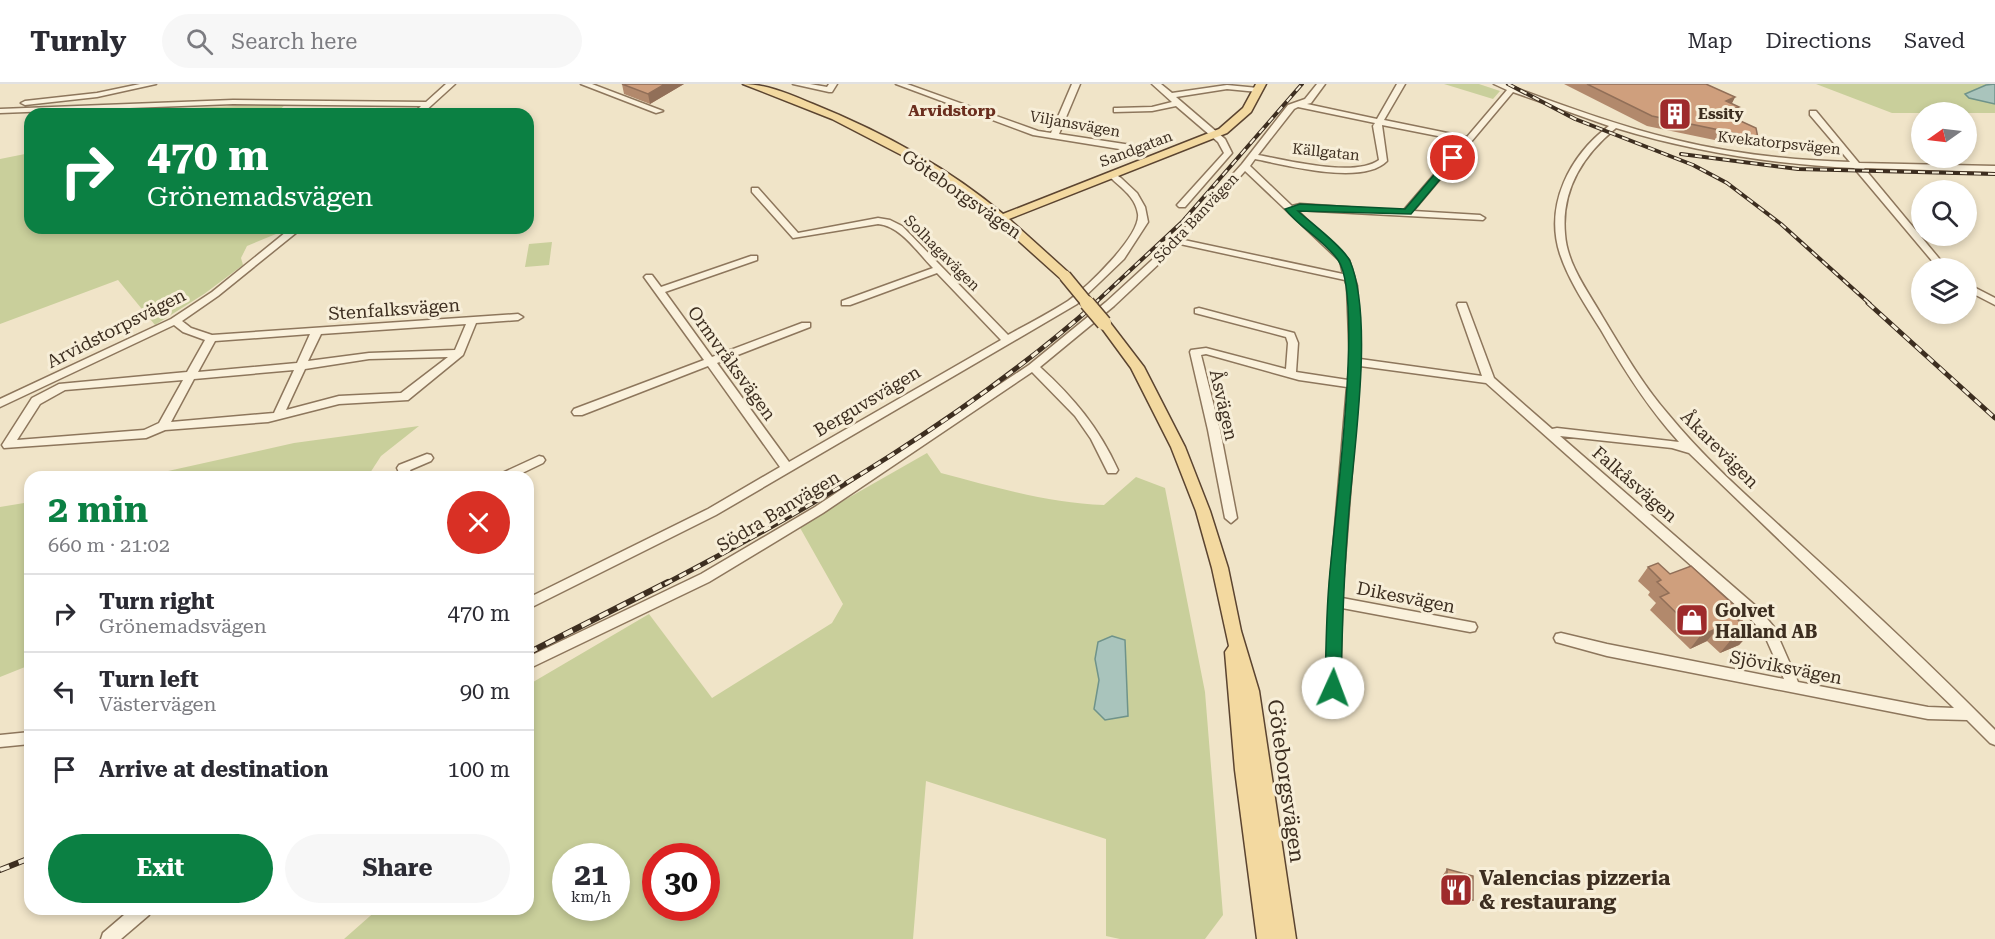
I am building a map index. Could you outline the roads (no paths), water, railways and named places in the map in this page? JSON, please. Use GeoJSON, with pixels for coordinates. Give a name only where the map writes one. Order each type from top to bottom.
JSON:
{"type":"FeatureCollection","features":[{"type":"Feature","properties":{"kind":"main road","name":"Göteborgsvägen"},"geometry":{"type":"LineString","coordinates":[[748,84],[830,113],[884,139],[1002,218],[1065,276],[1137,367],[1178,447],[1203,511],[1220,568],[1233,631],[1250,691],[1286,939]]}},
{"type":"Feature","properties":{"kind":"main road","name":"Sandgatan"},"geometry":{"type":"LineString","coordinates":[[1002,218],[1213,135],[1238,121],[1259,87]]}},
{"type":"Feature","properties":{"kind":"main road","name":"Göteborgsvägen"},"geometry":{"type":"LineString","coordinates":[[1233,631],[1233,679],[1267,939]]}},
{"type":"Feature","properties":{"kind":"street"},"geometry":{"type":"LineString","coordinates":[[0,111],[5,106],[16,104],[98,95],[152,84]]}},
{"type":"Feature","properties":{"kind":"street"},"geometry":{"type":"LineString","coordinates":[[424,108],[451,84]]}},
{"type":"Feature","properties":{"kind":"street"},"geometry":{"type":"LineString","coordinates":[[585,84],[659,111]]}},
{"type":"Feature","properties":{"kind":"street"},"geometry":{"type":"LineString","coordinates":[[797,84],[829,90],[833,84]]}},
{"type":"Feature","properties":{"kind":"street","name":"Viljansvägen"},"geometry":{"type":"LineString","coordinates":[[900,84],[1014,126],[1054,136],[1144,150]]}},
{"type":"Feature","properties":{"kind":"street"},"geometry":{"type":"LineString","coordinates":[[1054,136],[1076,84]]}},
{"type":"Feature","properties":{"kind":"street"},"geometry":{"type":"LineString","coordinates":[[1156,84],[1221,141],[1228,153],[1182,205]]}},
{"type":"Feature","properties":{"kind":"street","name":"Södra Banvägen"},"geometry":{"type":"LineString","coordinates":[[534,660],[705,578],[829,504],[1033,367],[1110,304],[1178,241],[1245,166],[1292,107],[1308,101],[1321,84]]}},
{"type":"Feature","properties":{"kind":"street"},"geometry":{"type":"LineString","coordinates":[[1378,122],[1401,84]]}},
{"type":"Feature","properties":{"kind":"street","name":"Kvekatorpsvägen"},"geometry":{"type":"LineString","coordinates":[[1498,84],[1613,127],[1733,154],[1856,164],[1995,169]]}},
{"type":"Feature","properties":{"kind":"street"},"geometry":{"type":"LineString","coordinates":[[1170,96],[1227,87],[1259,87]]}},
{"type":"Feature","properties":{"kind":"street"},"geometry":{"type":"LineString","coordinates":[[1407,212],[1512,89]]}},
{"type":"Feature","properties":{"kind":"street"},"geometry":{"type":"LineString","coordinates":[[78,108],[233,102],[428,104]]}},
{"type":"Feature","properties":{"kind":"street"},"geometry":{"type":"LineString","coordinates":[[1117,110],[1152,109],[1177,103]]}},
{"type":"Feature","properties":{"kind":"street"},"geometry":{"type":"LineString","coordinates":[[1299,105],[1469,140]]}},
{"type":"Feature","properties":{"kind":"street"},"geometry":{"type":"LineString","coordinates":[[0,111],[24,110]]}},
{"type":"Feature","properties":{"kind":"street"},"geometry":{"type":"LineString","coordinates":[[1813,113],[1935,258]]}},
{"type":"Feature","properties":{"kind":"street","name":"Källgatan"},"geometry":{"type":"LineString","coordinates":[[1251,156],[1343,170],[1373,169],[1383,160],[1378,122]]}},
{"type":"Feature","properties":{"kind":"street","name":"Åkarevägen"},"geometry":{"type":"LineString","coordinates":[[1613,127],[1598,136],[1585,152],[1564,189],[1560,236],[1571,267],[1624,361],[1662,416],[1694,451],[1995,739]]}},
{"type":"Feature","properties":{"kind":"street"},"geometry":{"type":"LineString","coordinates":[[1245,166],[1344,260],[1350,278],[1355,362],[1335,602],[1333,688]]}},
{"type":"Feature","properties":{"kind":"street","name":"Berguvsvägen"},"geometry":{"type":"LineString","coordinates":[[534,601],[712,512],[1073,302],[1114,264],[1136,237],[1143,222],[1139,200],[1129,187],[1112,175]]}},
{"type":"Feature","properties":{"kind":"street","name":"Solhagavägen"},"geometry":{"type":"LineString","coordinates":[[755,190],[796,236],[887,222],[899,228],[1007,340]]}},
{"type":"Feature","properties":{"kind":"street"},"geometry":{"type":"LineString","coordinates":[[1290,209],[1300,207],[1407,212],[1480,218]]}},
{"type":"Feature","properties":{"kind":"street","name":"Arvidstorpsvägen"},"geometry":{"type":"LineString","coordinates":[[0,404],[175,321],[215,294],[290,234]]}},
{"type":"Feature","properties":{"kind":"street"},"geometry":{"type":"LineString","coordinates":[[1178,241],[1350,278]]}},
{"type":"Feature","properties":{"kind":"street"},"geometry":{"type":"LineString","coordinates":[[660,291],[754,258]]}},
{"type":"Feature","properties":{"kind":"street"},"geometry":{"type":"LineString","coordinates":[[846,303],[940,269]]}},
{"type":"Feature","properties":{"kind":"street","name":"Ormvråksvägen"},"geometry":{"type":"LineString","coordinates":[[649,277],[788,469]]}},
{"type":"Feature","properties":{"kind":"street"},"geometry":{"type":"LineString","coordinates":[[1977,292],[1995,302]]}},
{"type":"Feature","properties":{"kind":"street","name":"Falkåsvägen"},"geometry":{"type":"LineString","coordinates":[[1462,304],[1489,380],[1753,612],[1769,631],[1794,687]]}},
{"type":"Feature","properties":{"kind":"street"},"geometry":{"type":"LineString","coordinates":[[1199,311],[1290,335],[1293,343],[1291,374]]}},
{"type":"Feature","properties":{"kind":"street","name":"Stenfalksvägen"},"geometry":{"type":"LineString","coordinates":[[175,321],[187,330],[211,338],[518,317]]}},
{"type":"Feature","properties":{"kind":"street","name":"Stenfalksvägen"},"geometry":{"type":"LineString","coordinates":[[459,353],[369,356],[300,366],[53,390],[36,401],[8,445],[146,434],[163,426],[278,416],[339,400],[404,397],[459,353],[473,319]]}},
{"type":"Feature","properties":{"kind":"street"},"geometry":{"type":"LineString","coordinates":[[578,412],[806,325]]}},
{"type":"Feature","properties":{"kind":"street","name":"Stenfalksvägen"},"geometry":{"type":"LineString","coordinates":[[278,416],[317,331]]}},
{"type":"Feature","properties":{"kind":"street"},"geometry":{"type":"LineString","coordinates":[[163,426],[211,338]]}},
{"type":"Feature","properties":{"kind":"street","name":"Åsvägen"},"geometry":{"type":"LineString","coordinates":[[1231,518],[1214,430],[1195,352],[1206,351],[1291,374],[1352,384]]}},
{"type":"Feature","properties":{"kind":"street"},"geometry":{"type":"LineString","coordinates":[[1355,362],[1489,380]]}},
{"type":"Feature","properties":{"kind":"street"},"geometry":{"type":"LineString","coordinates":[[1033,367],[1080,412],[1104,450],[1112,470]]}},
{"type":"Feature","properties":{"kind":"street"},"geometry":{"type":"LineString","coordinates":[[1551,434],[1557,432],[1672,444],[1694,451]]}},
{"type":"Feature","properties":{"kind":"street"},"geometry":{"type":"LineString","coordinates":[[404,471],[403,468],[427,458]]}},
{"type":"Feature","properties":{"kind":"street"},"geometry":{"type":"LineString","coordinates":[[516,471],[539,460]]}},
{"type":"Feature","properties":{"kind":"street","name":"Dikesvägen"},"geometry":{"type":"LineString","coordinates":[[1335,602],[1470,627]]}},
{"type":"Feature","properties":{"kind":"street","name":"Sjöviksvägen"},"geometry":{"type":"LineString","coordinates":[[1561,638],[1606,650],[1928,713],[1971,714]]}},
{"type":"Feature","properties":{"kind":"street"},"geometry":{"type":"LineString","coordinates":[[0,741],[24,739]]}},
{"type":"Feature","properties":{"kind":"street"},"geometry":{"type":"LineString","coordinates":[[109,939],[136,915]]}},
{"type":"Feature","properties":{"kind":"water"},"geometry":{"type":"Polygon","coordinates":[[[1995,84],[1995,104],[1969,98],[1965,94],[1986,85],[1995,84]]]}},
{"type":"Feature","properties":{"kind":"water"},"geometry":{"type":"Polygon","coordinates":[[[1112,636],[1125,640],[1128,716],[1105,720],[1094,709],[1099,680],[1095,659],[1098,642],[1112,636]]]}},
{"type":"Feature","properties":{"kind":"railway"},"geometry":{"type":"LineString","coordinates":[[1094,304],[1182,222],[1302,84]]}},
{"type":"Feature","properties":{"kind":"railway"},"geometry":{"type":"LineString","coordinates":[[1508,84],[1575,119],[1693,165],[1727,183],[1781,224],[1870,304]]}},
{"type":"Feature","properties":{"kind":"railway"},"geometry":{"type":"LineString","coordinates":[[1681,154],[1798,169],[1995,174]]}},
{"type":"Feature","properties":{"kind":"railway"},"geometry":{"type":"LineString","coordinates":[[665,584],[778,523],[890,456],[996,383],[1096,303]]}},
{"type":"Feature","properties":{"kind":"railway"},"geometry":{"type":"LineString","coordinates":[[1868,303],[1995,418]]}},
{"type":"Feature","properties":{"kind":"railway"},"geometry":{"type":"LineString","coordinates":[[534,650],[668,582]]}},
{"type":"Feature","properties":{"kind":"railway"},"geometry":{"type":"LineString","coordinates":[[0,870],[24,860]]}},
{"type":"Feature","properties":{"kind":"place","name":"Essity"},"geometry":{"type":"Point","coordinates":[1675,114]}},
{"type":"Feature","properties":{"kind":"place","name":"Golvet Halland AB"},"geometry":{"type":"Point","coordinates":[1692,620]}},
{"type":"Feature","properties":{"kind":"place","name":"Valencias pizzeria & restaurang"},"geometry":{"type":"Point","coordinates":[1456,890]}},
{"type":"Feature","properties":{"kind":"district","name":"Arvidstorp"},"geometry":{"type":"Point","coordinates":[952,110]}}]}
